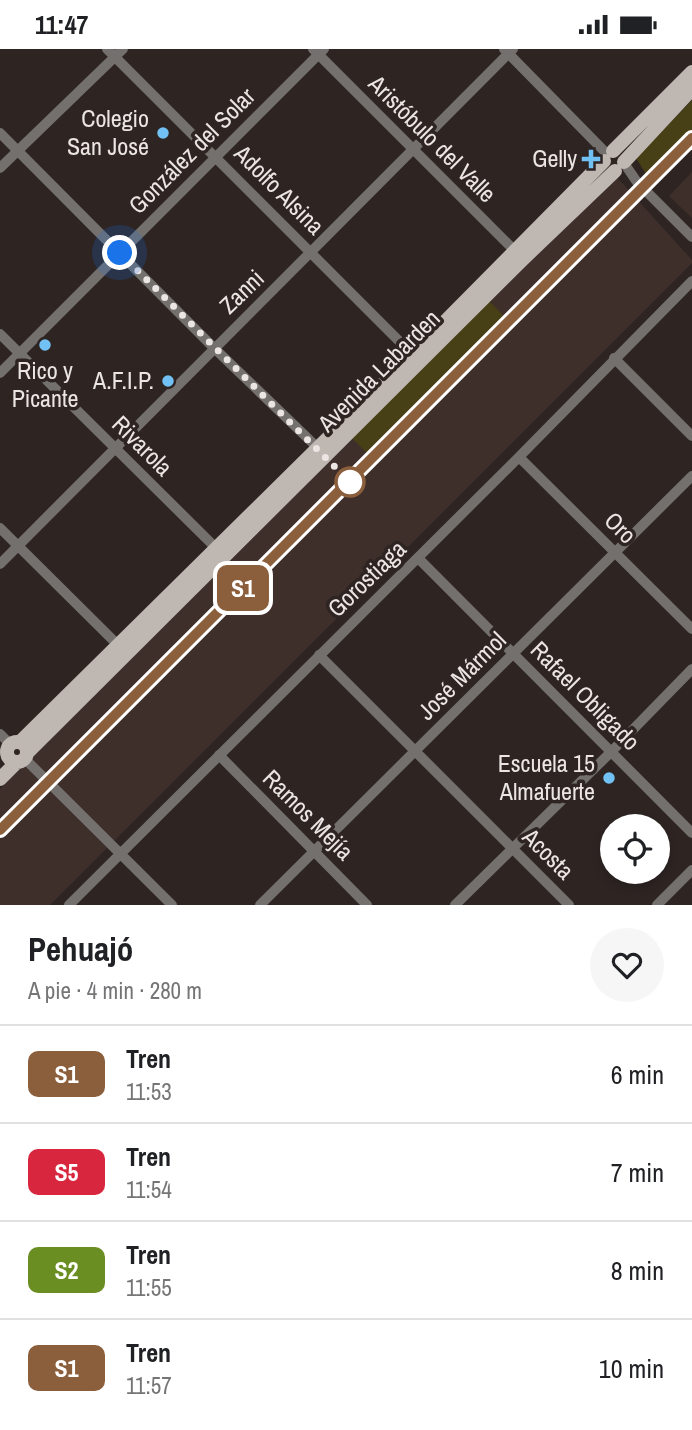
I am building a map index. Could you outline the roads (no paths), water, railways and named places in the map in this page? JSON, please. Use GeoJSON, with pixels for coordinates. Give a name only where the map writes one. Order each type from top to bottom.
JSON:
{"type":"FeatureCollection","features":[{"type":"Feature","properties":{"kind":"main road","name":"Avenida Labarden"},"geometry":{"type":"LineString","coordinates":[[615,162],[692,72]]}},
{"type":"Feature","properties":{"kind":"main road","name":"Avenida Labarden"},"geometry":{"type":"LineString","coordinates":[[0,779],[13,752],[221,553],[518,254],[692,89]]}},
{"type":"Feature","properties":{"kind":"street","name":"Aristóbulo del Valle"},"geometry":{"type":"LineString","coordinates":[[318,51],[518,254]]}},
{"type":"Feature","properties":{"kind":"street","name":"González del Solar"},"geometry":{"type":"LineString","coordinates":[[0,373],[318,51]]}},
{"type":"Feature","properties":{"kind":"street","name":"Zanni"},"geometry":{"type":"LineString","coordinates":[[0,563],[312,253],[509,51]]}},
{"type":"Feature","properties":{"kind":"street"},"geometry":{"type":"LineString","coordinates":[[509,51],[615,162],[692,237]]}},
{"type":"Feature","properties":{"kind":"street"},"geometry":{"type":"LineString","coordinates":[[0,168],[115,52]]}},
{"type":"Feature","properties":{"kind":"street","name":"Adolfo Alsina"},"geometry":{"type":"LineString","coordinates":[[115,52],[416,358]]}},
{"type":"Feature","properties":{"kind":"street"},"geometry":{"type":"LineString","coordinates":[[0,133],[214,348],[321,451]]}},
{"type":"Feature","properties":{"kind":"street","name":"Gorostiaga"},"geometry":{"type":"LineString","coordinates":[[69,905],[692,281]]}},
{"type":"Feature","properties":{"kind":"street","name":"Rivarola"},"geometry":{"type":"LineString","coordinates":[[0,334],[221,553]]}},
{"type":"Feature","properties":{"kind":"street"},"geometry":{"type":"LineString","coordinates":[[614,358],[692,436]]}},
{"type":"Feature","properties":{"kind":"street","name":"Oro"},"geometry":{"type":"LineString","coordinates":[[519,457],[692,629]]}},
{"type":"Feature","properties":{"kind":"street","name":"José Mármol"},"geometry":{"type":"LineString","coordinates":[[260,905],[692,476]]}},
{"type":"Feature","properties":{"kind":"street"},"geometry":{"type":"LineString","coordinates":[[0,528],[122,650]]}},
{"type":"Feature","properties":{"kind":"street","name":"Rafael Obligado"},"geometry":{"type":"LineString","coordinates":[[418,558],[692,833]]}},
{"type":"Feature","properties":{"kind":"street","name":"Acosta"},"geometry":{"type":"LineString","coordinates":[[319,655],[569,905]]}},
{"type":"Feature","properties":{"kind":"street"},"geometry":{"type":"LineString","coordinates":[[455,905],[692,669]]}},
{"type":"Feature","properties":{"kind":"street"},"geometry":{"type":"LineString","coordinates":[[13,752],[172,905]]}},
{"type":"Feature","properties":{"kind":"street","name":"Ramos Mejía"},"geometry":{"type":"LineString","coordinates":[[219,755],[368,905]]}},
{"type":"Feature","properties":{"kind":"street"},"geometry":{"type":"LineString","coordinates":[[657,905],[692,870]]}},
{"type":"Feature","properties":{"kind":"railway"},"geometry":{"type":"LineString","coordinates":[[0,830],[692,138]]}},
{"type":"Feature","properties":{"kind":"train","name":"S1"},"geometry":{"type":"LineString","coordinates":[[0,830],[351,482],[692,138]]}},
{"type":"Feature","properties":{"kind":"place","name":"Colegio San José"},"geometry":{"type":"Point","coordinates":[163,133]}},
{"type":"Feature","properties":{"kind":"place","name":"Gelly"},"geometry":{"type":"Point","coordinates":[591,159]}},
{"type":"Feature","properties":{"kind":"place","name":"Rico y Picante"},"geometry":{"type":"Point","coordinates":[45,345]}},
{"type":"Feature","properties":{"kind":"place","name":"A.F.I.P."},"geometry":{"type":"Point","coordinates":[168,381]}},
{"type":"Feature","properties":{"kind":"place","name":"Escuela 15 Almafuerte"},"geometry":{"type":"Point","coordinates":[609,778]}}]}
